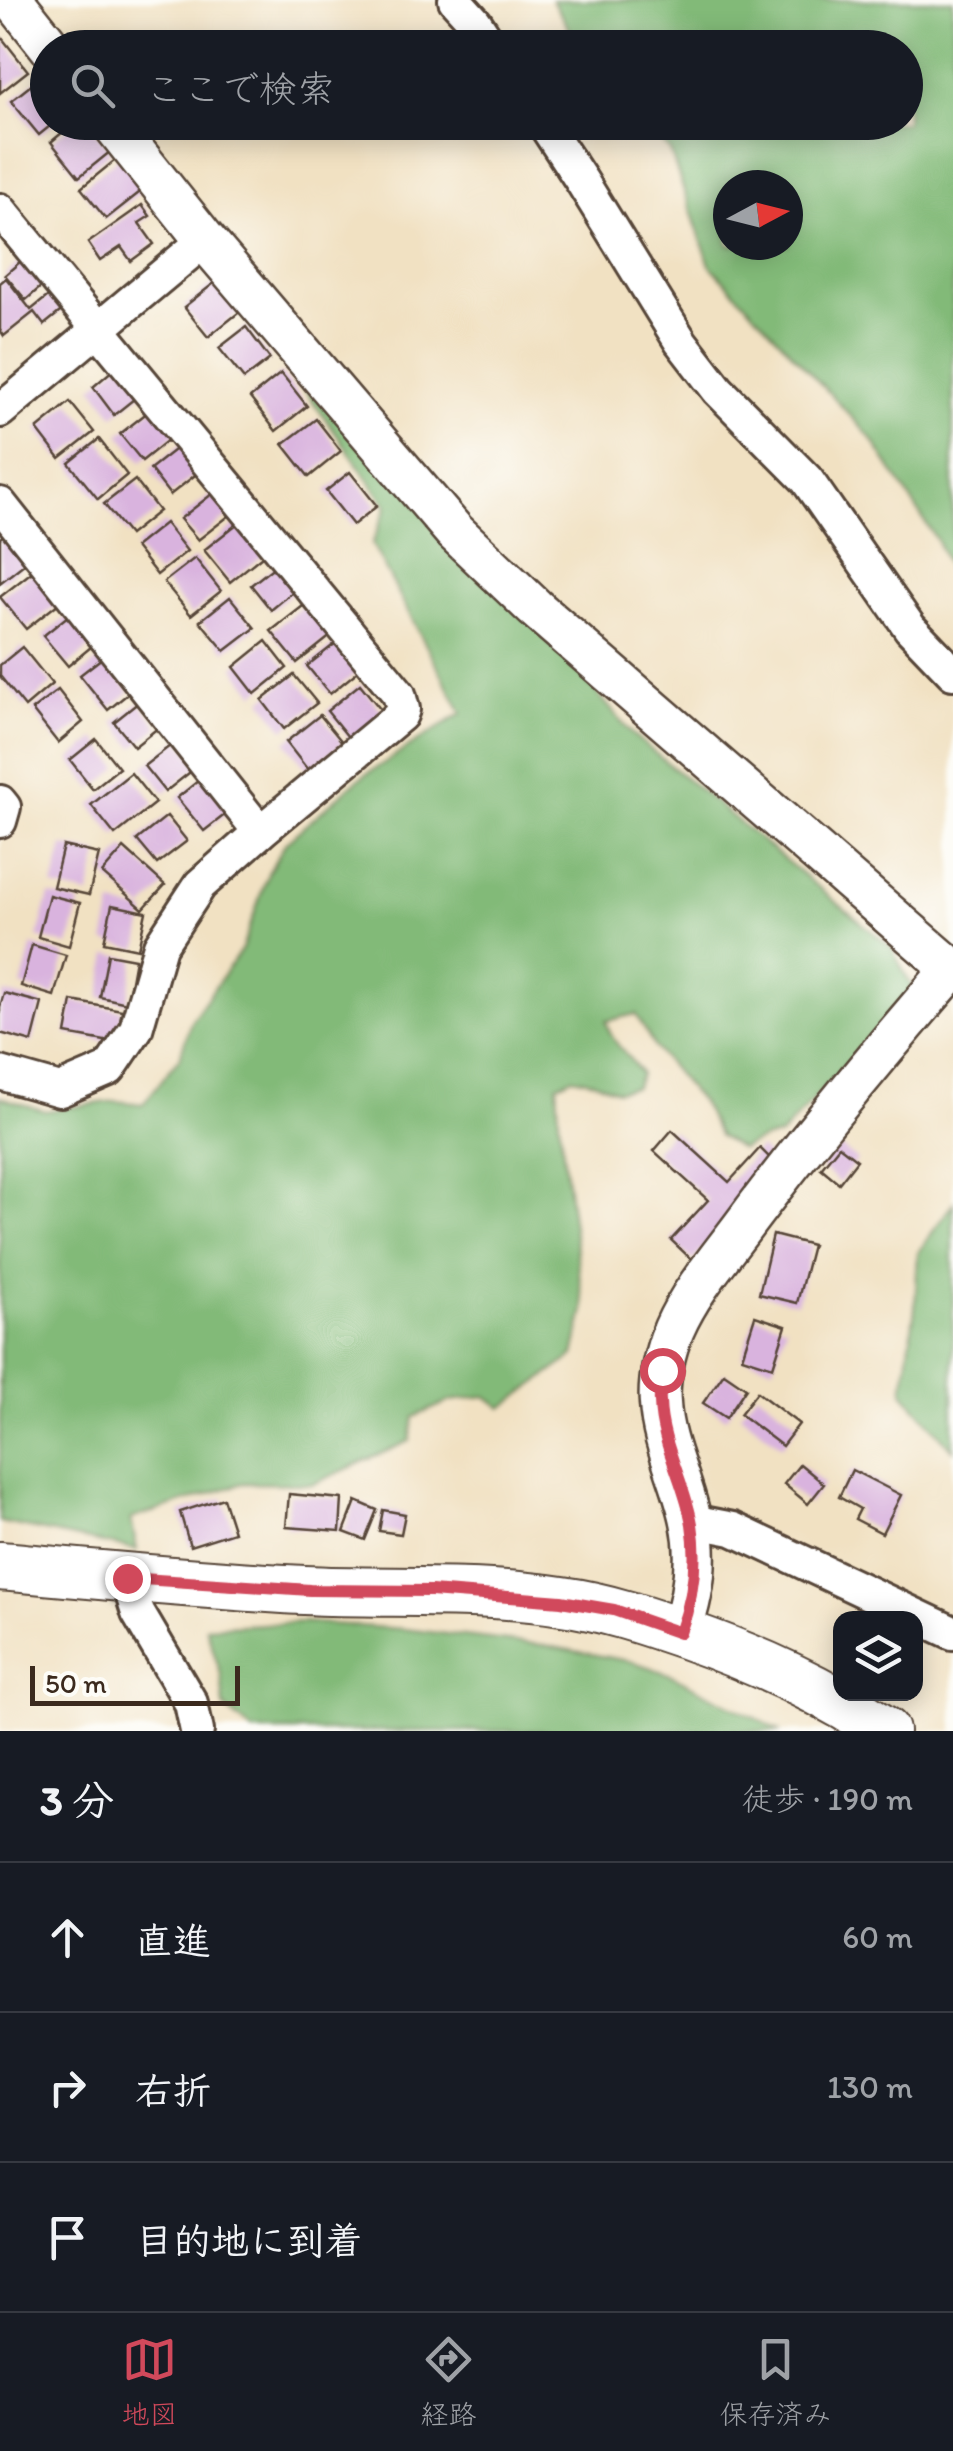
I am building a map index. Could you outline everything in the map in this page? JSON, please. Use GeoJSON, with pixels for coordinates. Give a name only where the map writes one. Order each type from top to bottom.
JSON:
{"type":"FeatureCollection","features":[{"type":"Feature","properties":{"kind":"main road"},"geometry":{"type":"LineString","coordinates":[[0,1566],[310,1590],[431,1591],[544,1599],[614,1610],[751,1658],[805,1684],[885,1731]]}},
{"type":"Feature","properties":{"kind":"street"},"geometry":{"type":"LineString","coordinates":[[13,0],[37,30]]}},
{"type":"Feature","properties":{"kind":"street"},"geometry":{"type":"LineString","coordinates":[[455,0],[480,30]]}},
{"type":"Feature","properties":{"kind":"street"},"geometry":{"type":"LineString","coordinates":[[125,140],[205,240],[454,531],[535,608],[952,969],[775,1183],[698,1286],[674,1330],[662,1370],[660,1402],[665,1435],[691,1521],[695,1556],[690,1608],[680,1633]]}},
{"type":"Feature","properties":{"kind":"street"},"geometry":{"type":"LineString","coordinates":[[555,140],[681,342],[718,390],[806,480],[910,628],[953,673]]}},
{"type":"Feature","properties":{"kind":"street"},"geometry":{"type":"LineString","coordinates":[[0,210],[399,694],[402,704],[401,715],[200,885],[160,946],[136,1029],[109,1068],[60,1090],[0,1072]]}},
{"type":"Feature","properties":{"kind":"street"},"geometry":{"type":"LineString","coordinates":[[0,410],[205,240]]}},
{"type":"Feature","properties":{"kind":"street"},"geometry":{"type":"LineString","coordinates":[[0,504],[260,832]]}},
{"type":"Feature","properties":{"kind":"street"},"geometry":{"type":"LineString","coordinates":[[0,802],[4,807],[0,821]]}},
{"type":"Feature","properties":{"kind":"street"},"geometry":{"type":"LineString","coordinates":[[691,1521],[745,1534],[953,1633]]}},
{"type":"Feature","properties":{"kind":"street"},"geometry":{"type":"LineString","coordinates":[[127,1578],[138,1614],[191,1703],[197,1731]]}},
{"type":"Feature","properties":{"kind":"green space"},"geometry":{"type":"Polygon","coordinates":[[[552,0],[953,0],[953,578],[936,539],[872,439],[710,265],[670,151],[659,140],[923,140],[923,30],[570,30],[552,0]]]}},
{"type":"Feature","properties":{"kind":"green space"},"geometry":{"type":"Polygon","coordinates":[[[266,302],[633,735],[891,947],[916,995],[780,1136],[741,1149],[719,1136],[702,1104],[655,1048],[636,1014],[606,1021],[616,1043],[641,1074],[635,1087],[617,1091],[573,1077],[557,1085],[584,1310],[574,1356],[502,1408],[486,1396],[450,1401],[414,1417],[410,1441],[313,1484],[243,1483],[131,1519],[137,1550],[0,1522],[0,1097],[45,1111],[115,1101],[143,1104],[180,1057],[191,1021],[242,949],[269,871],[286,842],[359,779],[462,713],[372,544],[387,506],[257,322],[266,302]]]}},
{"type":"Feature","properties":{"kind":"green space"},"geometry":{"type":"Polygon","coordinates":[[[953,1203],[953,1450],[903,1392],[918,1253],[953,1203]]]}},
{"type":"Feature","properties":{"kind":"green space"},"geometry":{"type":"Polygon","coordinates":[[[302,1622],[542,1645],[634,1662],[669,1674],[781,1731],[253,1731],[224,1707],[221,1675],[206,1627],[302,1622]]]}},
{"type":"Feature","properties":{"kind":"building"},"geometry":{"type":"Polygon","coordinates":[[[0,40],[28,71],[0,93],[0,40]]]}},
{"type":"Feature","properties":{"kind":"building"},"geometry":{"type":"Polygon","coordinates":[[[30,86],[30,124],[11,101],[30,86]]]}},
{"type":"Feature","properties":{"kind":"building"},"geometry":{"type":"Polygon","coordinates":[[[102,140],[111,151],[79,177],[51,142],[102,140]]]}},
{"type":"Feature","properties":{"kind":"building"},"geometry":{"type":"Polygon","coordinates":[[[119,157],[144,189],[106,219],[81,188],[119,157]]]}},
{"type":"Feature","properties":{"kind":"building"},"geometry":{"type":"Polygon","coordinates":[[[142,205],[150,216],[139,223],[154,244],[131,261],[121,247],[100,261],[88,243],[142,205]]]}},
{"type":"Feature","properties":{"kind":"building"},"geometry":{"type":"Polygon","coordinates":[[[22,260],[43,285],[26,300],[5,275],[22,260]]]}},
{"type":"Feature","properties":{"kind":"building"},"geometry":{"type":"Polygon","coordinates":[[[6,278],[31,310],[52,293],[65,308],[44,325],[34,312],[4,336],[0,330],[0,283],[6,278]]]}},
{"type":"Feature","properties":{"kind":"building"},"geometry":{"type":"Polygon","coordinates":[[[218,280],[242,310],[208,337],[184,307],[218,280]]]}},
{"type":"Feature","properties":{"kind":"building"},"geometry":{"type":"Polygon","coordinates":[[[246,327],[270,359],[244,379],[219,348],[246,327]]]}},
{"type":"Feature","properties":{"kind":"building"},"geometry":{"type":"Polygon","coordinates":[[[122,362],[144,391],[114,415],[93,387],[122,362]]]}},
{"type":"Feature","properties":{"kind":"building"},"geometry":{"type":"Polygon","coordinates":[[[281,373],[307,406],[276,431],[250,398],[281,373]]]}},
{"type":"Feature","properties":{"kind":"building"},"geometry":{"type":"Polygon","coordinates":[[[70,402],[94,432],[60,459],[37,429],[70,402]]]}},
{"type":"Feature","properties":{"kind":"building"},"geometry":{"type":"Polygon","coordinates":[[[158,404],[179,431],[142,461],[120,434],[158,404]]]}},
{"type":"Feature","properties":{"kind":"building"},"geometry":{"type":"Polygon","coordinates":[[[316,419],[341,451],[309,477],[283,444],[316,419]]]}},
{"type":"Feature","properties":{"kind":"building"},"geometry":{"type":"Polygon","coordinates":[[[99,439],[127,475],[98,499],[69,463],[99,439]]]}},
{"type":"Feature","properties":{"kind":"building"},"geometry":{"type":"Polygon","coordinates":[[[183,443],[204,468],[170,495],[150,469],[183,443]]]}},
{"type":"Feature","properties":{"kind":"building"},"geometry":{"type":"Polygon","coordinates":[[[350,472],[377,506],[353,525],[326,491],[350,472]]]}},
{"type":"Feature","properties":{"kind":"building"},"geometry":{"type":"Polygon","coordinates":[[[135,480],[159,511],[129,535],[104,504],[135,480]]]}},
{"type":"Feature","properties":{"kind":"building"},"geometry":{"type":"Polygon","coordinates":[[[212,494],[230,515],[198,540],[180,519],[212,494]]]}},
{"type":"Feature","properties":{"kind":"building"},"geometry":{"type":"Polygon","coordinates":[[[242,520],[267,552],[230,582],[204,550],[242,520]]]}},
{"type":"Feature","properties":{"kind":"building"},"geometry":{"type":"Polygon","coordinates":[[[165,523],[187,551],[157,575],[135,547],[165,523]]]}},
{"type":"Feature","properties":{"kind":"building"},"geometry":{"type":"Polygon","coordinates":[[[7,532],[29,560],[0,583],[0,538],[7,532]]]}},
{"type":"Feature","properties":{"kind":"building"},"geometry":{"type":"Polygon","coordinates":[[[195,558],[221,591],[191,615],[164,582],[195,558]]]}},
{"type":"Feature","properties":{"kind":"building"},"geometry":{"type":"Polygon","coordinates":[[[280,562],[300,586],[271,610],[251,585],[280,562]]]}},
{"type":"Feature","properties":{"kind":"building"},"geometry":{"type":"Polygon","coordinates":[[[42,564],[68,596],[26,629],[0,597],[42,564]]]}},
{"type":"Feature","properties":{"kind":"building"},"geometry":{"type":"Polygon","coordinates":[[[230,597],[255,628],[225,651],[200,621],[230,597]]]}},
{"type":"Feature","properties":{"kind":"building"},"geometry":{"type":"Polygon","coordinates":[[[312,599],[337,631],[297,663],[271,631],[312,599]]]}},
{"type":"Feature","properties":{"kind":"building"},"geometry":{"type":"Polygon","coordinates":[[[79,607],[103,637],[68,666],[43,636],[79,607]]]}},
{"type":"Feature","properties":{"kind":"building"},"geometry":{"type":"Polygon","coordinates":[[[341,639],[363,667],[330,694],[307,666],[341,639]]]}},
{"type":"Feature","properties":{"kind":"building"},"geometry":{"type":"Polygon","coordinates":[[[266,641],[287,668],[255,694],[234,667],[266,641]]]}},
{"type":"Feature","properties":{"kind":"building"},"geometry":{"type":"Polygon","coordinates":[[[22,647],[52,684],[25,707],[0,676],[0,665],[22,647]]]}},
{"type":"Feature","properties":{"kind":"building"},"geometry":{"type":"Polygon","coordinates":[[[102,658],[130,692],[108,710],[80,675],[102,658]]]}},
{"type":"Feature","properties":{"kind":"building"},"geometry":{"type":"Polygon","coordinates":[[[294,675],[317,703],[284,729],[262,700],[294,675]]]}},
{"type":"Feature","properties":{"kind":"building"},"geometry":{"type":"Polygon","coordinates":[[[360,684],[385,715],[352,742],[327,711],[360,684]]]}},
{"type":"Feature","properties":{"kind":"building"},"geometry":{"type":"Polygon","coordinates":[[[58,690],[83,722],[58,743],[32,710],[58,690]]]}},
{"type":"Feature","properties":{"kind":"building"},"geometry":{"type":"Polygon","coordinates":[[[139,702],[159,727],[134,747],[114,722],[139,702]]]}},
{"type":"Feature","properties":{"kind":"building"},"geometry":{"type":"Polygon","coordinates":[[[320,715],[343,743],[308,770],[286,742],[320,715]]]}},
{"type":"Feature","properties":{"kind":"building"},"geometry":{"type":"Polygon","coordinates":[[[96,739],[119,768],[93,789],[70,760],[96,739]]]}},
{"type":"Feature","properties":{"kind":"building"},"geometry":{"type":"Polygon","coordinates":[[[179,739],[199,765],[165,792],[144,766],[179,739]]]}},
{"type":"Feature","properties":{"kind":"building"},"geometry":{"type":"Polygon","coordinates":[[[131,773],[155,803],[115,835],[91,805],[131,773]]]}},
{"type":"Feature","properties":{"kind":"building"},"geometry":{"type":"Polygon","coordinates":[[[204,776],[231,810],[204,831],[177,798],[204,776]]]}},
{"type":"Feature","properties":{"kind":"building"},"geometry":{"type":"Polygon","coordinates":[[[167,816],[187,841],[157,864],[137,840],[167,816]]]}},
{"type":"Feature","properties":{"kind":"building"},"geometry":{"type":"Polygon","coordinates":[[[63,846],[99,854],[89,895],[53,887],[63,846]]]}},
{"type":"Feature","properties":{"kind":"building"},"geometry":{"type":"Polygon","coordinates":[[[124,848],[165,885],[143,909],[102,873],[124,848]]]}},
{"type":"Feature","properties":{"kind":"building"},"geometry":{"type":"Polygon","coordinates":[[[49,895],[80,903],[69,946],[38,937],[49,895]]]}},
{"type":"Feature","properties":{"kind":"building"},"geometry":{"type":"Polygon","coordinates":[[[112,905],[146,912],[138,949],[104,942],[112,905]]]}},
{"type":"Feature","properties":{"kind":"building"},"geometry":{"type":"Polygon","coordinates":[[[32,945],[66,955],[54,996],[21,986],[32,945]]]}},
{"type":"Feature","properties":{"kind":"building"},"geometry":{"type":"Polygon","coordinates":[[[108,954],[135,959],[127,1003],[100,997],[108,954]]]}},
{"type":"Feature","properties":{"kind":"building"},"geometry":{"type":"Polygon","coordinates":[[[4,993],[42,1003],[32,1042],[0,1033],[4,993]]]}},
{"type":"Feature","properties":{"kind":"building"},"geometry":{"type":"Polygon","coordinates":[[[72,1001],[122,1010],[116,1043],[66,1034],[72,1001]]]}},
{"type":"Feature","properties":{"kind":"building"},"geometry":{"type":"Polygon","coordinates":[[[672,1130],[729,1182],[760,1148],[773,1161],[693,1261],[671,1240],[708,1200],[654,1151],[672,1130]]]}},
{"type":"Feature","properties":{"kind":"building"},"geometry":{"type":"Polygon","coordinates":[[[839,1146],[857,1160],[839,1183],[821,1168],[839,1146]]]}},
{"type":"Feature","properties":{"kind":"building"},"geometry":{"type":"Polygon","coordinates":[[[773,1235],[812,1245],[797,1303],[759,1294],[773,1235]]]}},
{"type":"Feature","properties":{"kind":"building"},"geometry":{"type":"Polygon","coordinates":[[[755,1316],[786,1326],[773,1367],[742,1357],[755,1316]]]}},
{"type":"Feature","properties":{"kind":"building"},"geometry":{"type":"Polygon","coordinates":[[[724,1373],[746,1388],[726,1418],[703,1403],[724,1373]]]}},
{"type":"Feature","properties":{"kind":"building"},"geometry":{"type":"Polygon","coordinates":[[[757,1392],[799,1424],[782,1446],[740,1414],[757,1392]]]}},
{"type":"Feature","properties":{"kind":"building"},"geometry":{"type":"Polygon","coordinates":[[[800,1464],[824,1484],[808,1504],[784,1484],[800,1464]]]}},
{"type":"Feature","properties":{"kind":"building"},"geometry":{"type":"Polygon","coordinates":[[[852,1470],[901,1495],[882,1533],[855,1519],[860,1509],[839,1497],[852,1470]]]}},
{"type":"Feature","properties":{"kind":"building"},"geometry":{"type":"Polygon","coordinates":[[[289,1494],[342,1499],[340,1531],[286,1527],[289,1494]]]}},
{"type":"Feature","properties":{"kind":"building"},"geometry":{"type":"Polygon","coordinates":[[[223,1498],[234,1532],[190,1546],[180,1512],[223,1498]]]}},
{"type":"Feature","properties":{"kind":"building"},"geometry":{"type":"Polygon","coordinates":[[[356,1501],[377,1510],[365,1540],[344,1532],[356,1501]]]}},
{"type":"Feature","properties":{"kind":"building"},"geometry":{"type":"Polygon","coordinates":[[[383,1510],[405,1514],[401,1534],[379,1531],[383,1510]]]}},
{"type":"Feature","properties":{"kind":"route"},"geometry":{"type":"LineString","coordinates":[[127,1578],[310,1590],[511,1596],[614,1610],[680,1633],[690,1608],[695,1556],[691,1521],[665,1435],[660,1402],[662,1370]]}}]}
